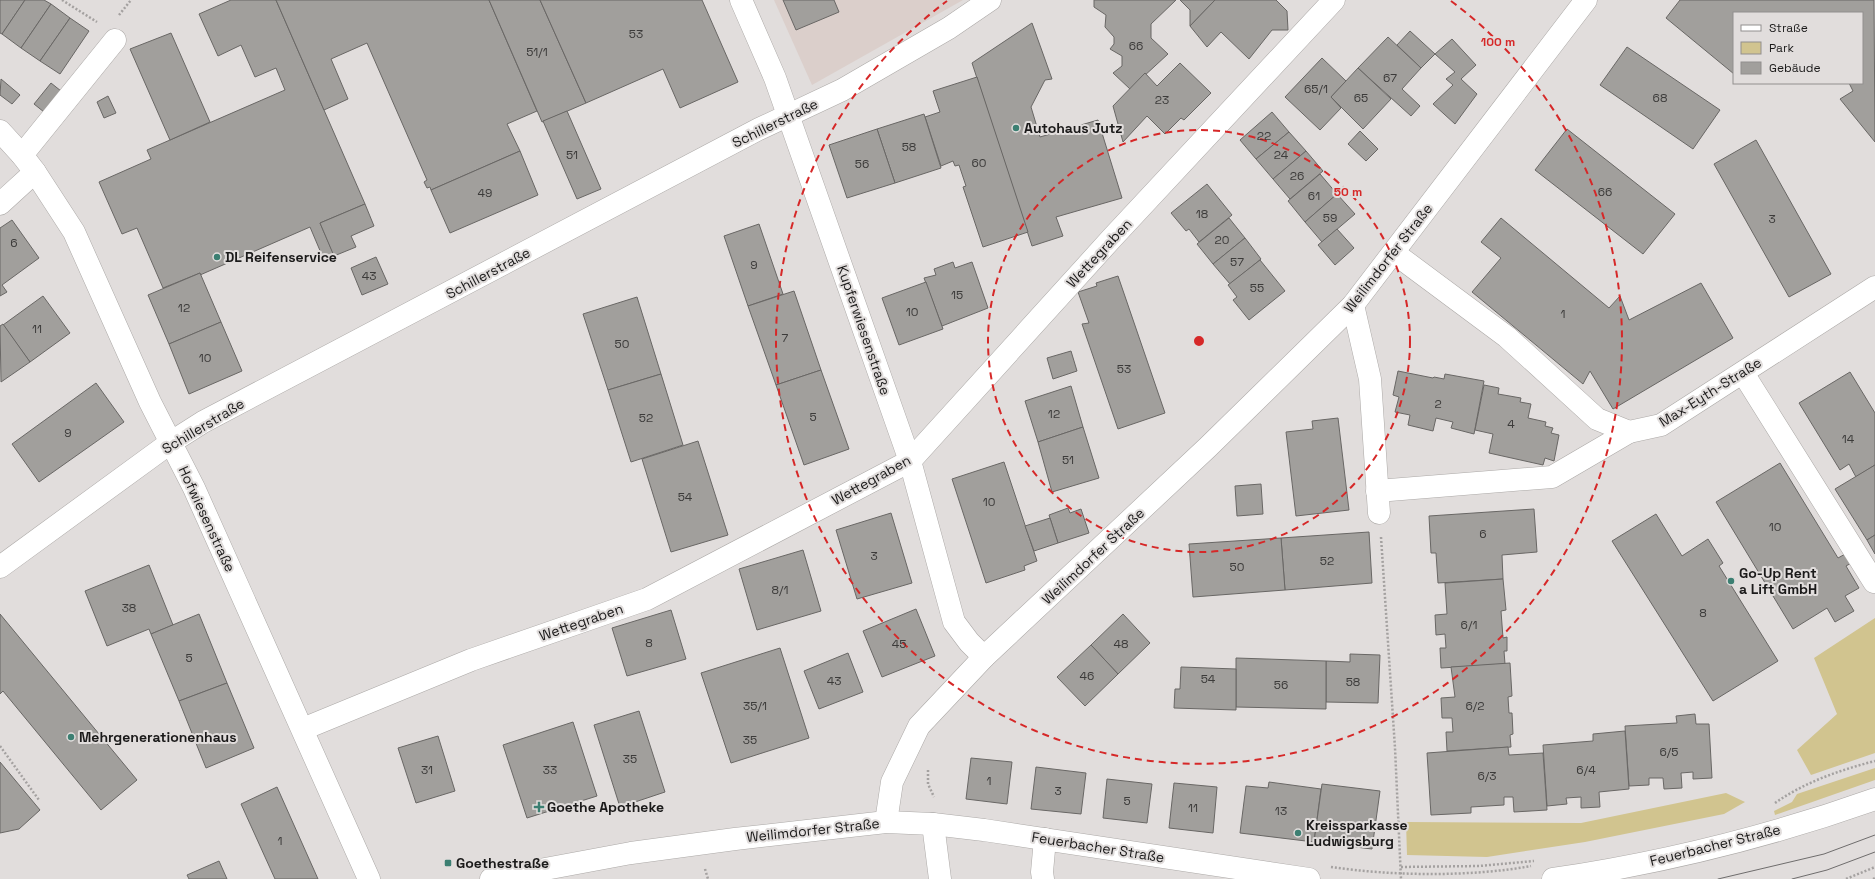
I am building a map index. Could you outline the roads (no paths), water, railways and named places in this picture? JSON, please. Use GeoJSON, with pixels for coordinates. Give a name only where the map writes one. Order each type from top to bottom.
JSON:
{"type":"FeatureCollection","features":[{"type":"Feature","properties":{"kind":"street","name":"Kupferwiesenstraße"},"geometry":{"type":"LineString","coordinates":[[741,0],[775,78],[910,461],[954,622],[969,642],[984,657]]}},
{"type":"Feature","properties":{"kind":"street","name":"Schillerstraße"},"geometry":{"type":"LineString","coordinates":[[0,567],[170,443],[203,422],[788,115],[842,90],[949,28],[990,0]]}},
{"type":"Feature","properties":{"kind":"street","name":"Wettegraben"},"geometry":{"type":"LineString","coordinates":[[303,729],[471,660],[647,599],[910,461],[1112,238],[1334,0]]}},
{"type":"Feature","properties":{"kind":"street","name":"Weilimdorfer Straße"},"geometry":{"type":"LineString","coordinates":[[491,879],[551,873],[631,853],[886,822],[892,782],[919,726],[984,657],[1208,447],[1354,305],[1586,0]]}},
{"type":"Feature","properties":{"kind":"street"},"geometry":{"type":"LineString","coordinates":[[22,155],[109,33]]}},
{"type":"Feature","properties":{"kind":"street","name":"Hofwiesenstraße"},"geometry":{"type":"LineString","coordinates":[[0,131],[35,172],[74,232],[150,402],[194,488],[369,879]]}},
{"type":"Feature","properties":{"kind":"street"},"geometry":{"type":"LineString","coordinates":[[0,204],[35,172]]}},
{"type":"Feature","properties":{"kind":"street"},"geometry":{"type":"LineString","coordinates":[[1394,252],[1507,337],[1597,419],[1629,432]]}},
{"type":"Feature","properties":{"kind":"street","name":"Max-Eyth-Straße"},"geometry":{"type":"LineString","coordinates":[[1377,491],[1552,477],[1629,432],[1662,425],[1875,287]]}},
{"type":"Feature","properties":{"kind":"street"},"geometry":{"type":"LineString","coordinates":[[1354,305],[1370,378],[1379,513]]}},
{"type":"Feature","properties":{"kind":"street"},"geometry":{"type":"LineString","coordinates":[[1742,373],[1874,582]]}},
{"type":"Feature","properties":{"kind":"street","name":"Feuerbacher Straße"},"geometry":{"type":"LineString","coordinates":[[1553,879],[1629,873],[1828,816],[1875,799]]}},
{"type":"Feature","properties":{"kind":"street","name":"Feuerbacher Straße"},"geometry":{"type":"LineString","coordinates":[[886,822],[933,824],[1044,839],[1309,879]]}},
{"type":"Feature","properties":{"kind":"street"},"geometry":{"type":"LineString","coordinates":[[933,824],[940,879]]}},
{"type":"Feature","properties":{"kind":"street"},"geometry":{"type":"LineString","coordinates":[[1043,879],[1044,839]]}},
{"type":"Feature","properties":{"kind":"tram line"},"geometry":{"type":"LineString","coordinates":[[1718,879],[1824,854],[1875,835]]}},
{"type":"Feature","properties":{"kind":"tram line"},"geometry":{"type":"LineString","coordinates":[[1792,879],[1827,870],[1875,852]]}},
{"type":"Feature","properties":{"kind":"place","name":"Autohaus Jutz"},"geometry":{"type":"Point","coordinates":[1016,128]}},
{"type":"Feature","properties":{"kind":"place","name":"DL Reifenservice"},"geometry":{"type":"Point","coordinates":[217,257]}},
{"type":"Feature","properties":{"kind":"place","name":"Go-Up Rent a Lift GmbH"},"geometry":{"type":"Point","coordinates":[1731,581]}},
{"type":"Feature","properties":{"kind":"place","name":"Mehrgenerationenhaus"},"geometry":{"type":"Point","coordinates":[71,737]}},
{"type":"Feature","properties":{"kind":"place","name":"Goethe Apotheke"},"geometry":{"type":"Point","coordinates":[539,807]}},
{"type":"Feature","properties":{"kind":"place","name":"Kreissparkasse Ludwigsburg"},"geometry":{"type":"Point","coordinates":[1298,833]}},
{"type":"Feature","properties":{"kind":"place","name":"Goethestraße"},"geometry":{"type":"Point","coordinates":[448,863]}}]}
